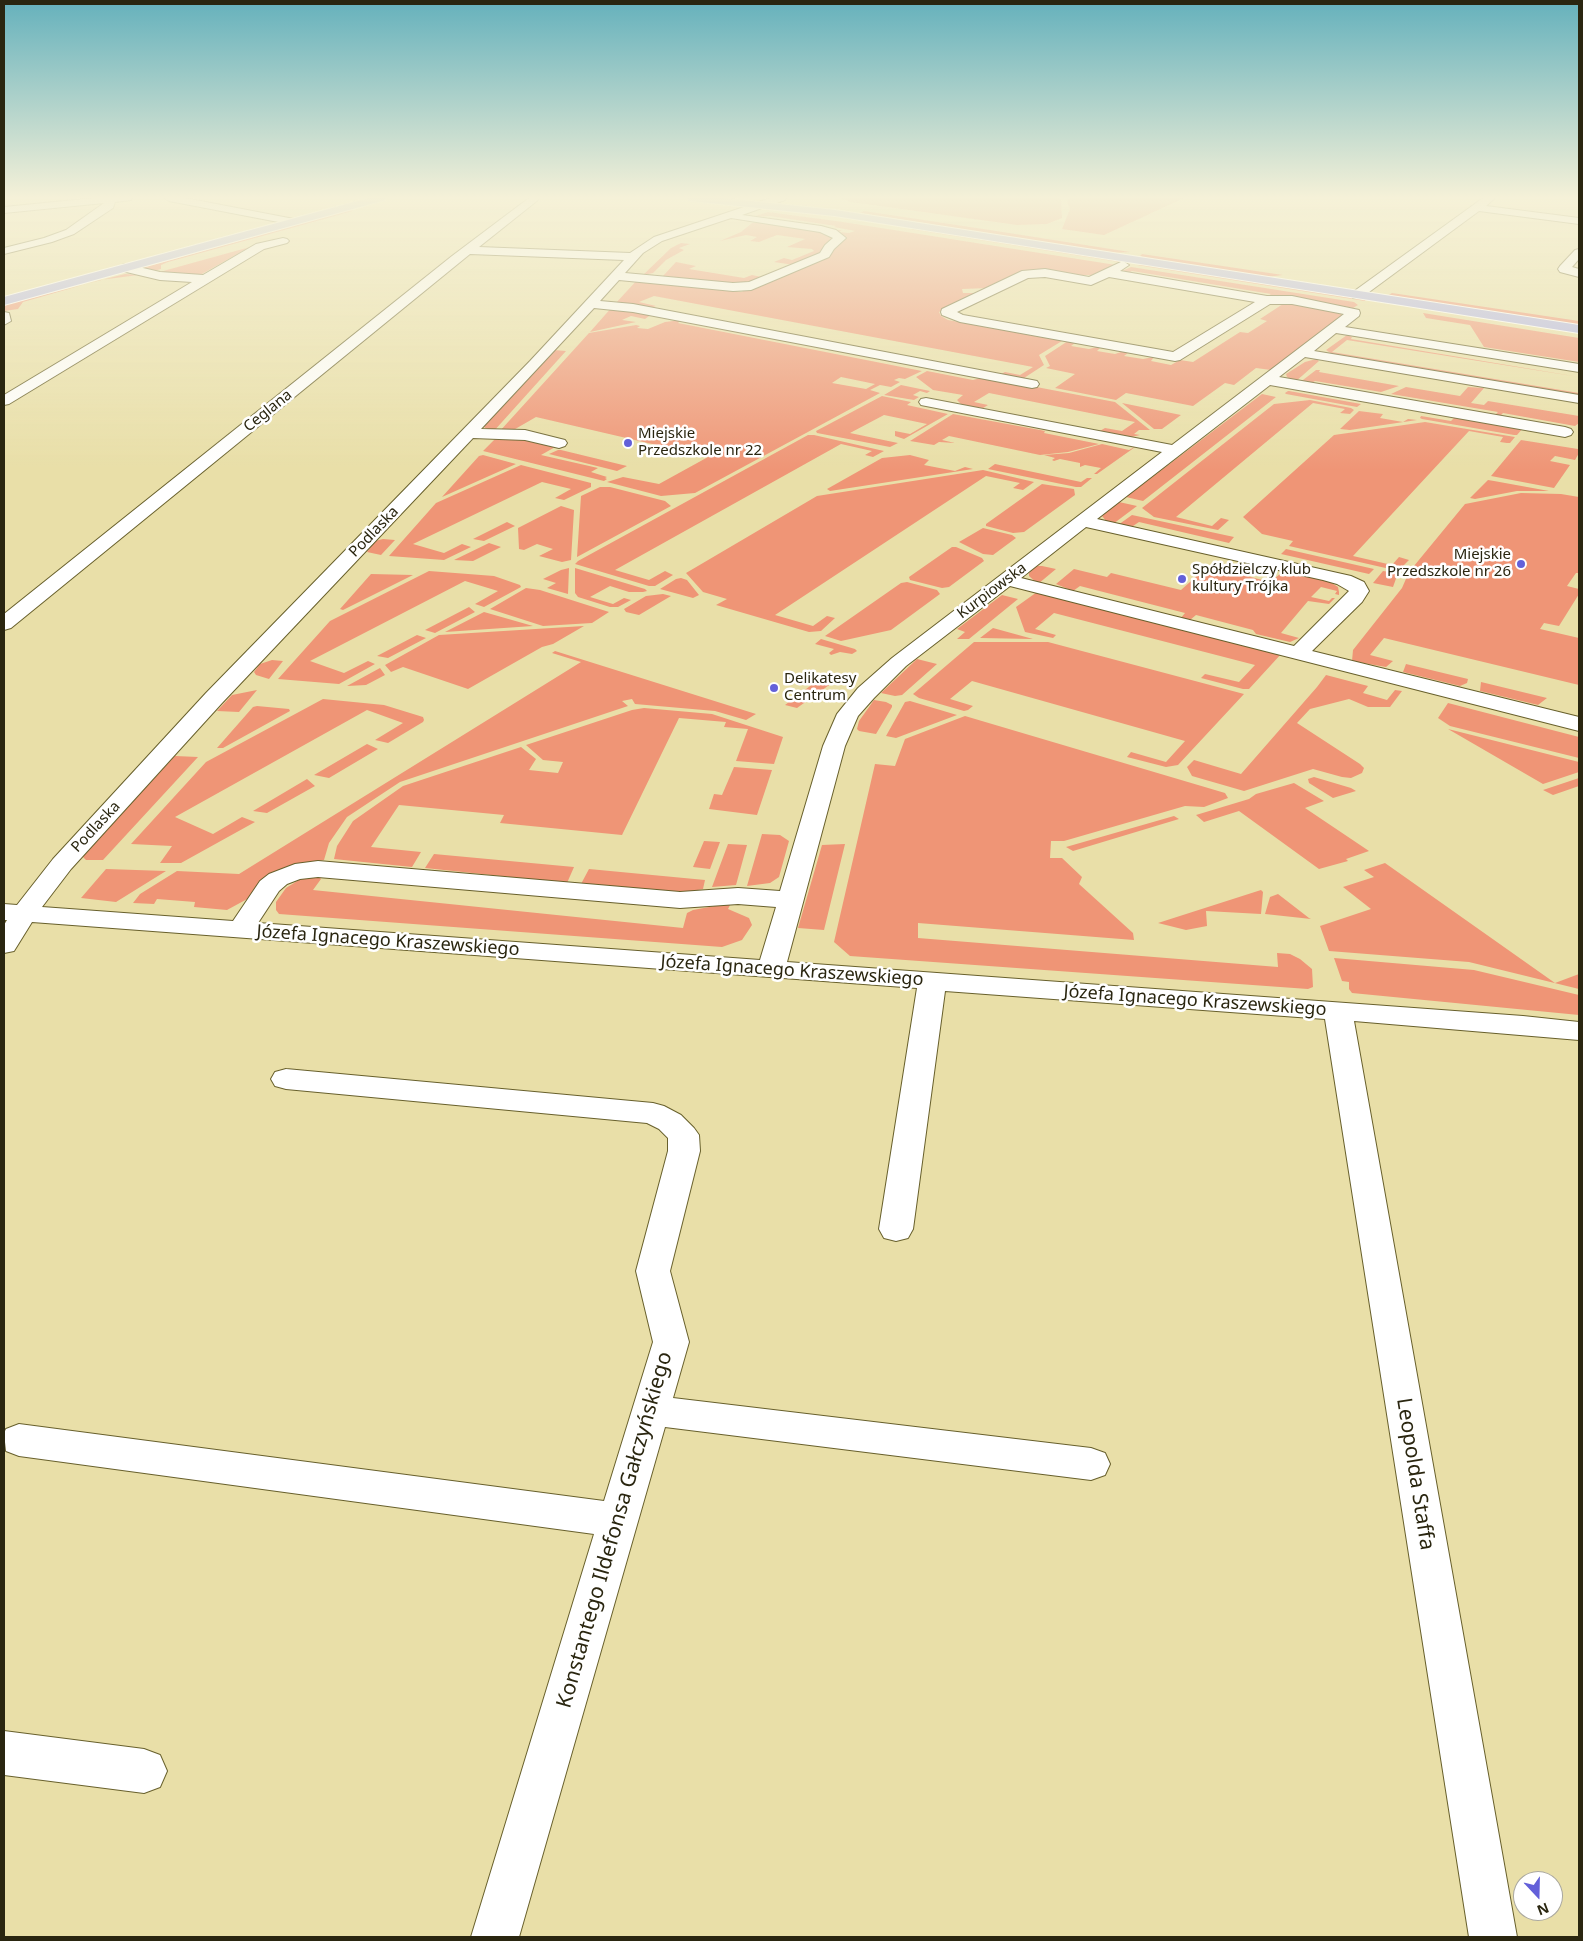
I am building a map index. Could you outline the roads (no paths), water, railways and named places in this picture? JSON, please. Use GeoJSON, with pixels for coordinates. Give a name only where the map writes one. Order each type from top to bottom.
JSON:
{"type":"FeatureCollection","features":[{"type":"Feature","properties":{"kind":"main road"},"geometry":{"type":"LineString","coordinates":[[4,302],[52,289]]}},
{"type":"Feature","properties":{"kind":"main road"},"geometry":{"type":"LineString","coordinates":[[1281,289],[1356,304],[1579,329]]}},
{"type":"Feature","properties":{"kind":"street"},"geometry":{"type":"LineString","coordinates":[[4,401],[189,289]]}},
{"type":"Feature","properties":{"kind":"street","name":"Ceglana"},"geometry":{"type":"LineString","coordinates":[[4,624],[420,289]]}},
{"type":"Feature","properties":{"kind":"street","name":"Podlaska"},"geometry":{"type":"LineString","coordinates":[[4,945],[14,913],[605,289]]}},
{"type":"Feature","properties":{"kind":"street"},"geometry":{"type":"LineString","coordinates":[[996,289],[947,312],[960,318],[1175,357],[1267,300]]}},
{"type":"Feature","properties":{"kind":"street"},"geometry":{"type":"LineString","coordinates":[[1134,289],[1251,309]]}},
{"type":"Feature","properties":{"kind":"street"},"geometry":{"type":"LineString","coordinates":[[1200,289],[1267,300],[1292,300],[1346,310],[1356,304]]}},
{"type":"Feature","properties":{"kind":"street","name":"Kurpiowska"},"geometry":{"type":"LineString","coordinates":[[771,969],[834,746],[848,714],[866,693],[898,662],[1335,329],[1356,304],[1375,289]]}},
{"type":"Feature","properties":{"kind":"street"},"geometry":{"type":"LineString","coordinates":[[591,304],[633,308],[1032,384]]}},
{"type":"Feature","properties":{"kind":"street"},"geometry":{"type":"LineString","coordinates":[[4,316],[4,321]]}},
{"type":"Feature","properties":{"kind":"street"},"geometry":{"type":"LineString","coordinates":[[1335,329],[1579,368]]}},
{"type":"Feature","properties":{"kind":"street"},"geometry":{"type":"LineString","coordinates":[[1303,354],[1579,399]]}},
{"type":"Feature","properties":{"kind":"street"},"geometry":{"type":"LineString","coordinates":[[1269,380],[1565,432]]}},
{"type":"Feature","properties":{"kind":"street"},"geometry":{"type":"LineString","coordinates":[[926,402],[1176,450]]}},
{"type":"Feature","properties":{"kind":"street"},"geometry":{"type":"LineString","coordinates":[[470,433],[525,435],[559,443]]}},
{"type":"Feature","properties":{"kind":"street"},"geometry":{"type":"LineString","coordinates":[[1083,521],[1327,575],[1357,586],[1359,591],[1355,598],[1298,652]]}},
{"type":"Feature","properties":{"kind":"street"},"geometry":{"type":"LineString","coordinates":[[1007,580],[1579,724]]}},
{"type":"Feature","properties":{"kind":"street"},"geometry":{"type":"LineString","coordinates":[[240,930],[269,886],[278,879],[295,872],[318,868],[680,900],[738,896],[790,900]]}},
{"type":"Feature","properties":{"kind":"street","name":"Józefa Ignacego Kraszewskiego"},"geometry":{"type":"LineString","coordinates":[[14,913],[1338,1011],[1579,1031]]}},
{"type":"Feature","properties":{"kind":"street"},"geometry":{"type":"LineString","coordinates":[[896,1229],[932,981]]}},
{"type":"Feature","properties":{"kind":"street","name":"Leopolda Staffa"},"geometry":{"type":"LineString","coordinates":[[1338,1011],[1492,1937]]}},
{"type":"Feature","properties":{"kind":"street","name":"Konstantego Ildefonsa Gałczyńskiego"},"geometry":{"type":"LineString","coordinates":[[286,1079],[652,1113],[670,1122],[683,1135],[684,1151],[653,1271],[671,1342],[495,1937]]}},
{"type":"Feature","properties":{"kind":"street"},"geometry":{"type":"LineString","coordinates":[[651,1410],[1091,1464]]}},
{"type":"Feature","properties":{"kind":"street"},"geometry":{"type":"LineString","coordinates":[[19,1440],[618,1520]]}},
{"type":"Feature","properties":{"kind":"street"},"geometry":{"type":"LineString","coordinates":[[4,1753],[144,1770]]}},
{"type":"Feature","properties":{"kind":"place","name":"Miejskie Przedszkole nr 22"},"geometry":{"type":"Point","coordinates":[628,443]}},
{"type":"Feature","properties":{"kind":"place","name":"Miejskie Przedszkole nr 26"},"geometry":{"type":"Point","coordinates":[1521,564]}},
{"type":"Feature","properties":{"kind":"place","name":"Spółdzielczy klub kultury Trójka"},"geometry":{"type":"Point","coordinates":[1182,579]}},
{"type":"Feature","properties":{"kind":"place","name":"Delikatesy Centrum"},"geometry":{"type":"Point","coordinates":[774,688]}}]}
